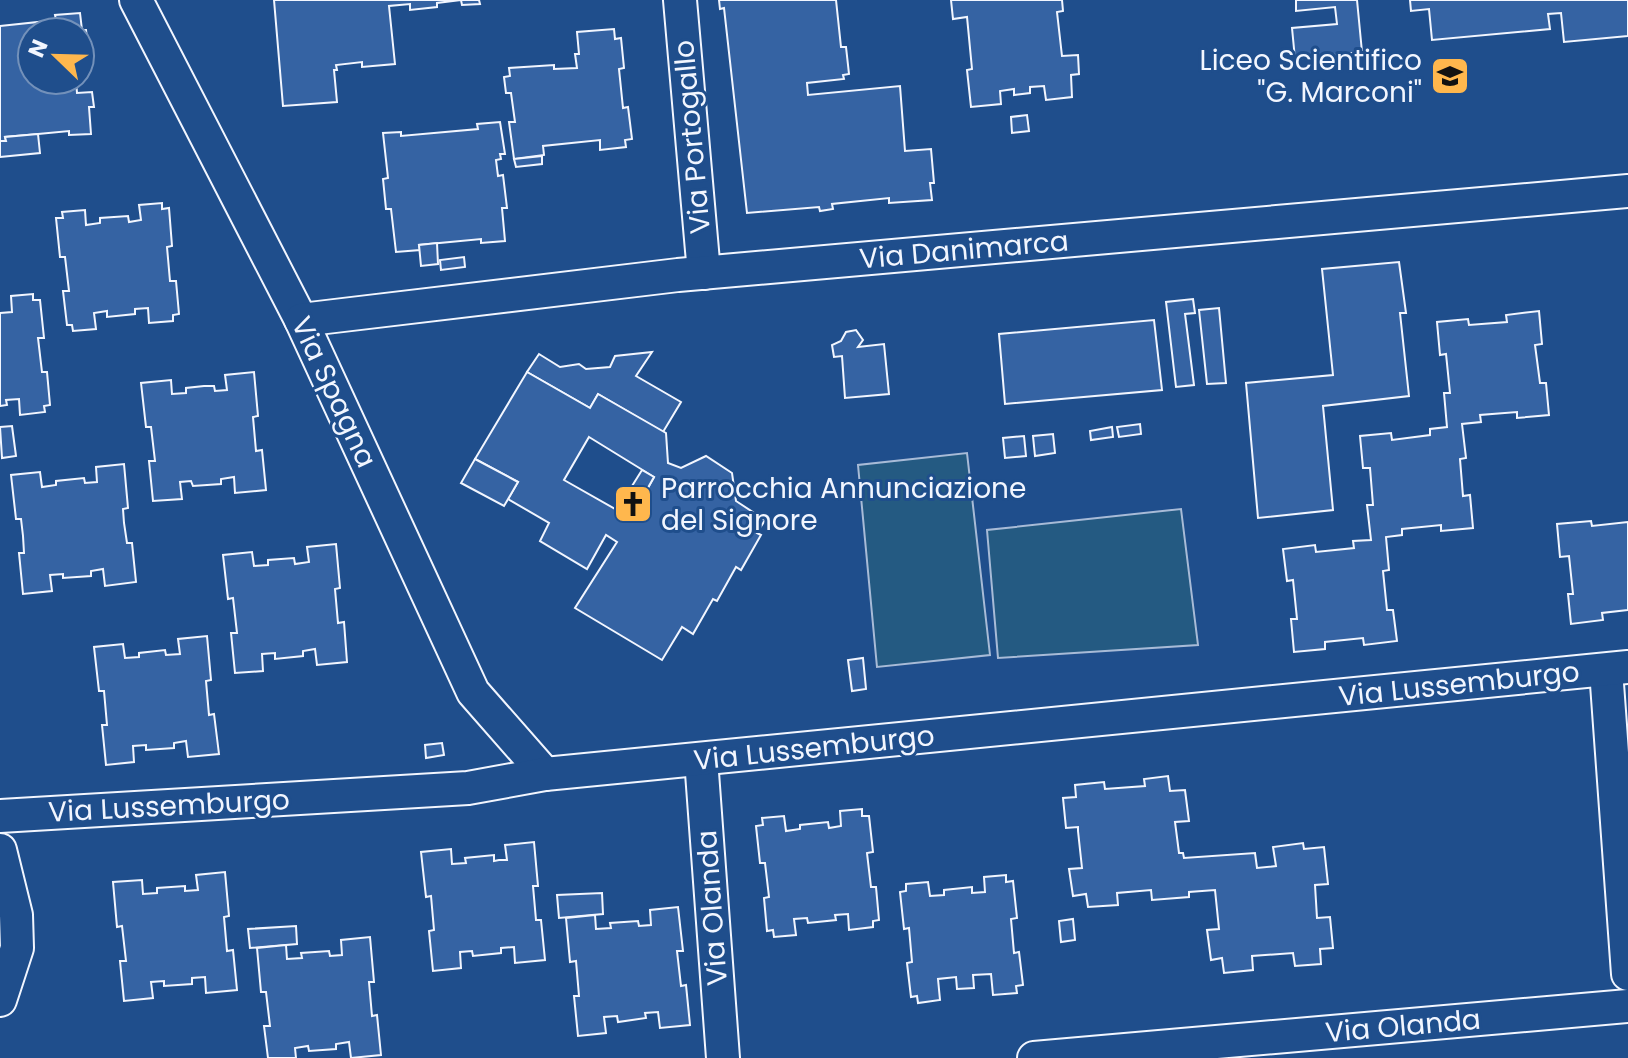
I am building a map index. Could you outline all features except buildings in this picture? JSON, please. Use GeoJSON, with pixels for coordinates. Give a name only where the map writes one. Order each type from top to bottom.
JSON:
{"type":"FeatureCollection","features":[{"type":"Feature","properties":{"kind":"street","name":"Via Spagna"},"geometry":{"type":"LineString","coordinates":[[136,0],[301,320],[473,692],[545,774]]}},
{"type":"Feature","properties":{"kind":"street","name":"Via Portogallo"},"geometry":{"type":"LineString","coordinates":[[680,0],[704,273]]}},
{"type":"Feature","properties":{"kind":"street","name":"Via Danimarca"},"geometry":{"type":"LineString","coordinates":[[301,320],[704,273],[1628,191]]}},
{"type":"Feature","properties":{"kind":"street","name":"Via Lussemburgo"},"geometry":{"type":"LineString","coordinates":[[0,816],[468,788],[545,774],[1617,668]]}},
{"type":"Feature","properties":{"kind":"street"},"geometry":{"type":"LineString","coordinates":[[1617,668],[1621,873],[1628,974]]}},
{"type":"Feature","properties":{"kind":"street","name":"Via Olanda"},"geometry":{"type":"LineString","coordinates":[[701,759],[723,1058]]}},
{"type":"Feature","properties":{"kind":"street"},"geometry":{"type":"LineString","coordinates":[[0,850],[16,915],[17,948],[0,1000]]}},
{"type":"Feature","properties":{"kind":"street","name":"Via Olanda"},"geometry":{"type":"LineString","coordinates":[[1034,1058],[1628,1006]]}},
{"type":"Feature","properties":{"kind":"shaded area"},"geometry":{"type":"Polygon","coordinates":[[[967,453],[990,655],[877,667],[858,465],[967,453]]]}},
{"type":"Feature","properties":{"kind":"shaded area"},"geometry":{"type":"Polygon","coordinates":[[[1181,509],[1198,645],[998,658],[987,530],[1181,509]]]}},
{"type":"Feature","properties":{"kind":"place","name":"Liceo Scientifico \"G. Marconi\""},"geometry":{"type":"Point","coordinates":[1450,76]}},
{"type":"Feature","properties":{"kind":"place","name":"Parrocchia Annunciazione del Signore"},"geometry":{"type":"Point","coordinates":[633,504]}}]}
